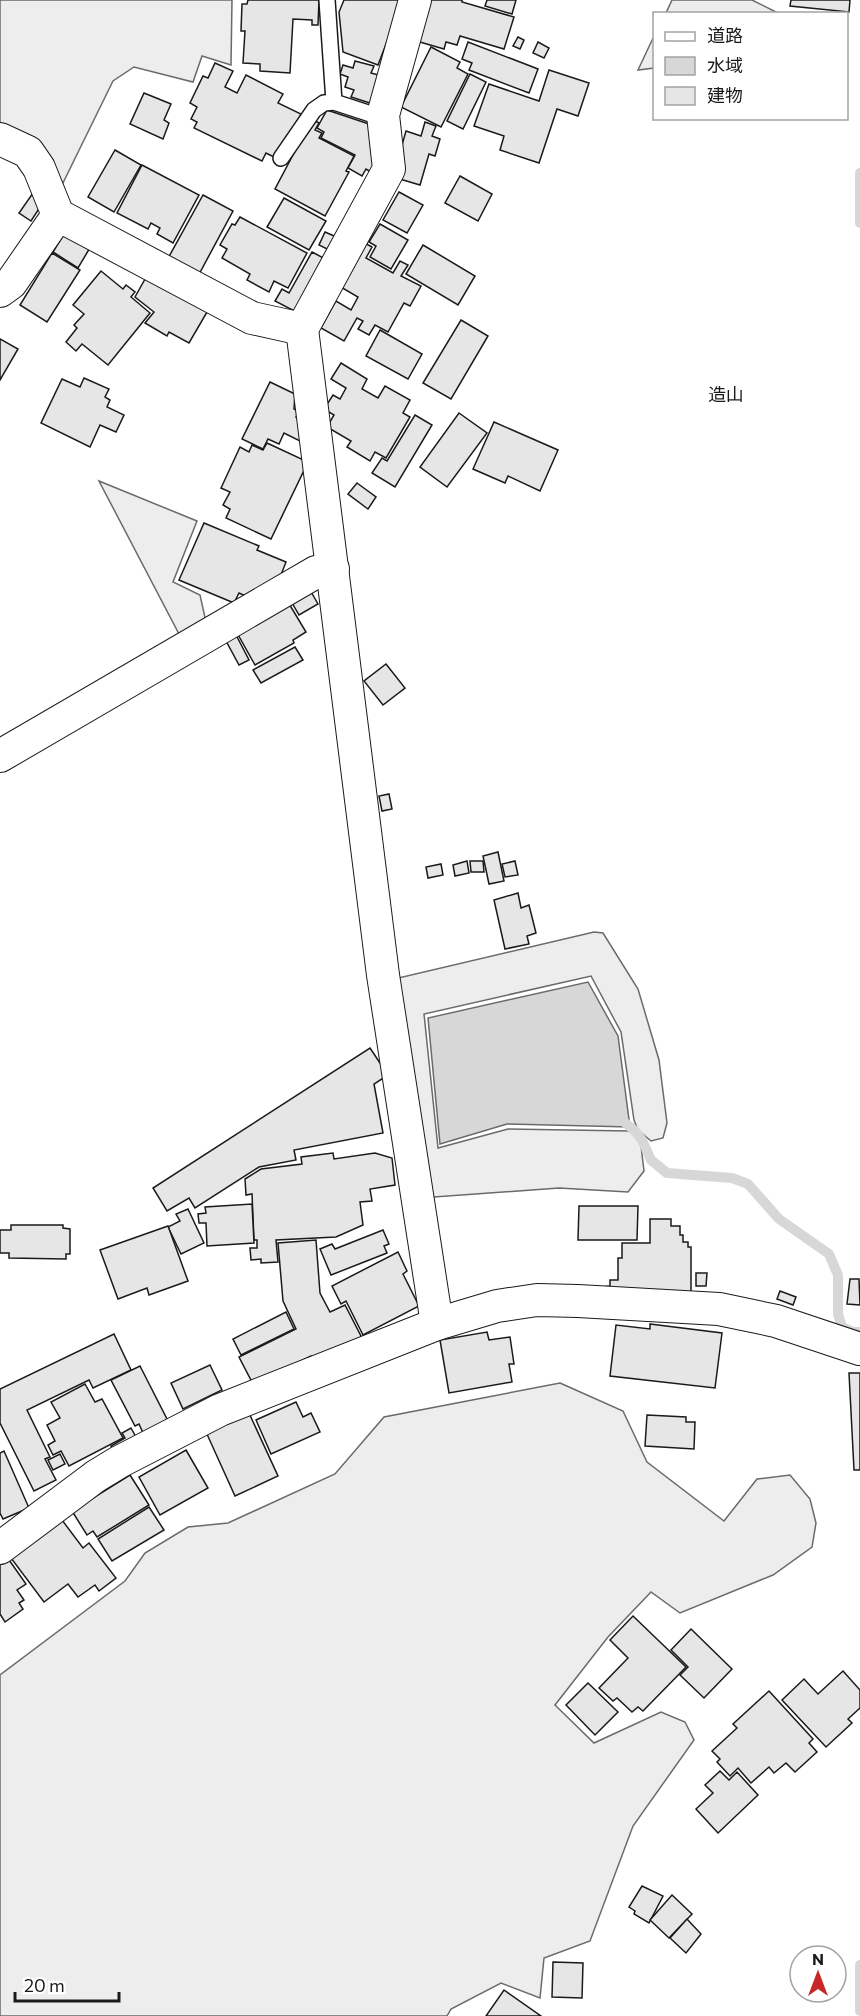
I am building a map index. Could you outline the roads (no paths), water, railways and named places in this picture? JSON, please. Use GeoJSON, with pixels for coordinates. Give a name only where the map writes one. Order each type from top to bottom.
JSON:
{"type":"FeatureCollection","features":[{"type":"Feature","properties":{"kind":"street"},"geometry":{"type":"LineString","coordinates":[[415,0],[384,118],[389,170],[302,329],[382,975],[437,1324]]}},
{"type":"Feature","properties":{"kind":"street"},"geometry":{"type":"LineString","coordinates":[[0,138],[28,152],[39,168],[58,215],[252,318],[302,329]]}},
{"type":"Feature","properties":{"kind":"street"},"geometry":{"type":"LineString","coordinates":[[0,291],[10,284],[58,215]]}},
{"type":"Feature","properties":{"kind":"street"},"geometry":{"type":"LineString","coordinates":[[0,756],[316,572],[333,569]]}},
{"type":"Feature","properties":{"kind":"street"},"geometry":{"type":"LineString","coordinates":[[0,1548],[96,1476],[220,1410],[437,1324],[496,1306],[537,1300],[684,1307],[746,1313],[860,1349]]}},
{"type":"Feature","properties":{"kind":"lane"},"geometry":{"type":"LineString","coordinates":[[327,0],[334,102]]}},
{"type":"Feature","properties":{"kind":"lane"},"geometry":{"type":"LineString","coordinates":[[281,158],[314,110],[324,103],[334,102],[384,118]]}},
{"type":"Feature","properties":{"kind":"water"},"geometry":{"type":"Polygon","coordinates":[[[588,982],[618,1036],[630,1127],[507,1124],[440,1144],[428,1018],[588,982]]]}},
{"type":"Feature","properties":{"kind":"waterway"},"geometry":{"type":"LineString","coordinates":[[860,173],[860,223]]}},
{"type":"Feature","properties":{"kind":"waterway"},"geometry":{"type":"LineString","coordinates":[[623,1121],[642,1140],[651,1160],[667,1173],[732,1178],[748,1184],[779,1219],[829,1254],[838,1275],[838,1314],[842,1327],[853,1332],[860,1332]]}},
{"type":"Feature","properties":{"kind":"waterway"},"geometry":{"type":"LineString","coordinates":[[860,1965],[860,2011]]}},
{"type":"Feature","properties":{"kind":"district","name":"造山"},"geometry":{"type":"Point","coordinates":[726,395]}}]}
